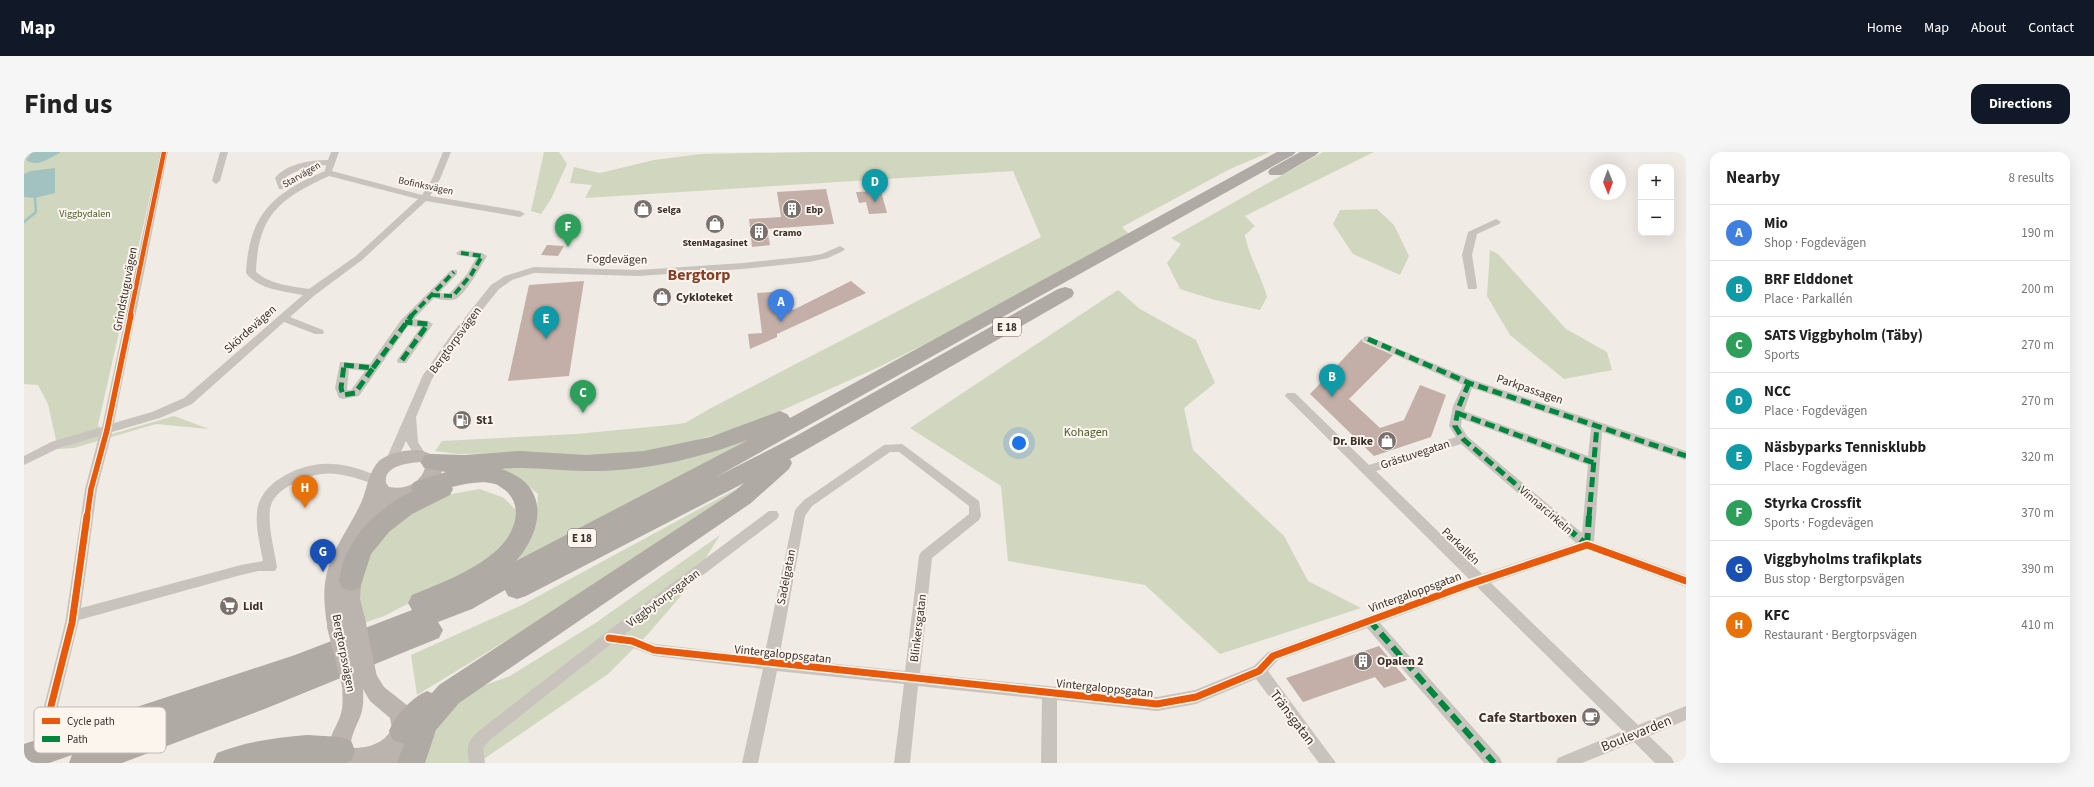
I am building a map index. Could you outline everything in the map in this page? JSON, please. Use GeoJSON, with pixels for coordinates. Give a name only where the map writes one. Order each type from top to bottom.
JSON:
{"type":"FeatureCollection","features":[{"type":"Feature","properties":{"kind":"highway","name":"E 18"},"geometry":{"type":"LineString","coordinates":[[166,712],[297,666],[463,601],[789,428],[1288,152]]}},
{"type":"Feature","properties":{"kind":"highway","name":"E 18"},"geometry":{"type":"LineString","coordinates":[[166,735],[308,681],[465,616],[804,442],[1311,152]]}},
{"type":"Feature","properties":{"kind":"highway"},"geometry":{"type":"LineString","coordinates":[[426,459],[446,465],[521,459],[594,463],[645,460],[705,447],[767,424],[832,396],[1007,308]]}},
{"type":"Feature","properties":{"kind":"highway"},"geometry":{"type":"LineString","coordinates":[[411,763],[425,723],[449,694],[743,497],[804,442]]}},
{"type":"Feature","properties":{"kind":"highway"},"geometry":{"type":"LineString","coordinates":[[166,709],[438,596],[486,570],[514,547],[523,531],[528,514],[522,492],[514,483],[501,476],[478,473],[454,477],[413,491]]}},
{"type":"Feature","properties":{"kind":"highway"},"geometry":{"type":"LineString","coordinates":[[351,581],[356,560],[372,535],[389,518],[430,492],[457,484],[486,482],[505,485],[517,491],[527,506]]}},
{"type":"Feature","properties":{"kind":"highway"},"geometry":{"type":"LineString","coordinates":[[400,736],[419,711],[443,690],[489,661],[560,620]]}},
{"type":"Feature","properties":{"kind":"highway"},"geometry":{"type":"LineString","coordinates":[[227,763],[261,753],[307,749],[348,757]]}},
{"type":"Feature","properties":{"kind":"highway","name":"E 18"},"geometry":{"type":"LineString","coordinates":[[24,758],[40,753]]}},
{"type":"Feature","properties":{"kind":"highway","name":"E 18"},"geometry":{"type":"LineString","coordinates":[[83,763],[113,753]]}},
{"type":"Feature","properties":{"kind":"highway"},"geometry":{"type":"LineString","coordinates":[[227,763],[305,763]]}},
{"type":"Feature","properties":{"kind":"main road"},"geometry":{"type":"LineString","coordinates":[[401,457],[426,459],[434,468],[433,475],[413,491],[394,496],[383,492],[378,485],[377,480],[384,468],[391,462],[401,457]]}},
{"type":"Feature","properties":{"kind":"main road","name":"Bergtorpsvägen"},"geometry":{"type":"LineString","coordinates":[[348,757],[340,743],[354,708],[359,682],[346,622],[334,585],[338,564],[348,541],[370,502],[377,480]]}},
{"type":"Feature","properties":{"kind":"main road","name":"Bergtorpsvägen"},"geometry":{"type":"LineString","coordinates":[[346,622],[355,553],[375,515],[388,501],[413,491]]}},
{"type":"Feature","properties":{"kind":"main road","name":"Bergtorpsvägen"},"geometry":{"type":"LineString","coordinates":[[359,682],[377,694],[400,713],[400,736],[395,763]]}},
{"type":"Feature","properties":{"kind":"main road"},"geometry":{"type":"LineString","coordinates":[[348,757],[361,759],[374,757],[400,736]]}},
{"type":"Feature","properties":{"kind":"street","name":"Grindstuguvägen"},"geometry":{"type":"LineString","coordinates":[[51,706],[73,616],[91,489],[107,430],[164,152]]}},
{"type":"Feature","properties":{"kind":"street"},"geometry":{"type":"LineString","coordinates":[[216,181],[224,152]]}},
{"type":"Feature","properties":{"kind":"street","name":"Starvägen"},"geometry":{"type":"LineString","coordinates":[[311,293],[259,280],[251,273],[252,252],[257,228],[264,216],[285,196],[298,187],[328,173],[335,152]]}},
{"type":"Feature","properties":{"kind":"street","name":"Skördevägen"},"geometry":{"type":"LineString","coordinates":[[24,461],[55,445],[156,415],[188,401],[311,293],[359,258],[424,198],[436,180],[447,152]]}},
{"type":"Feature","properties":{"kind":"street","name":"Starvägen"},"geometry":{"type":"LineString","coordinates":[[282,186],[279,178],[291,170],[311,164],[331,163]]}},
{"type":"Feature","properties":{"kind":"street","name":"Bofinksvägen"},"geometry":{"type":"LineString","coordinates":[[328,173],[424,198],[520,214]]}},
{"type":"Feature","properties":{"kind":"street"},"geometry":{"type":"LineString","coordinates":[[1472,287],[1468,255],[1473,232],[1496,222]]}},
{"type":"Feature","properties":{"kind":"street","name":"Fogdevägen"},"geometry":{"type":"LineString","coordinates":[[513,275],[534,270],[638,273],[700,269],[809,259],[825,256],[840,249]]}},
{"type":"Feature","properties":{"kind":"street"},"geometry":{"type":"LineString","coordinates":[[432,295],[453,296],[471,275],[482,256],[461,253]]}},
{"type":"Feature","properties":{"kind":"street"},"geometry":{"type":"LineString","coordinates":[[373,368],[406,322],[454,272]]}},
{"type":"Feature","properties":{"kind":"street","name":"Bergtorpsvägen"},"geometry":{"type":"LineString","coordinates":[[391,462],[427,378],[454,337],[495,287],[502,280],[513,275]]}},
{"type":"Feature","properties":{"kind":"street"},"geometry":{"type":"LineString","coordinates":[[283,318],[319,332]]}},
{"type":"Feature","properties":{"kind":"street"},"geometry":{"type":"LineString","coordinates":[[402,360],[428,324],[406,322]]}},
{"type":"Feature","properties":{"kind":"street","name":"Parkpassagen"},"geometry":{"type":"LineString","coordinates":[[1368,339],[1469,383],[1686,456]]}},
{"type":"Feature","properties":{"kind":"street","name":"Vinnarcirkeln"},"geometry":{"type":"LineString","coordinates":[[1469,383],[1457,413],[1454,426],[1463,438],[1586,545]]}},
{"type":"Feature","properties":{"kind":"street","name":"Parkallén"},"geometry":{"type":"LineString","coordinates":[[1291,396],[1666,763]]}},
{"type":"Feature","properties":{"kind":"street"},"geometry":{"type":"LineString","coordinates":[[1457,413],[1594,462]]}},
{"type":"Feature","properties":{"kind":"street","name":"Bergtorpsvägen"},"geometry":{"type":"LineString","coordinates":[[411,416],[412,443],[426,459]]}},
{"type":"Feature","properties":{"kind":"street","name":"Vinnarcirkeln"},"geometry":{"type":"LineString","coordinates":[[1586,545],[1597,426]]}},
{"type":"Feature","properties":{"kind":"street","name":"Grästuvegatan"},"geometry":{"type":"LineString","coordinates":[[1366,470],[1463,438]]}},
{"type":"Feature","properties":{"kind":"street","name":"Sadelgatan"},"geometry":{"type":"LineString","coordinates":[[750,763],[771,664],[772,649],[799,514],[808,503],[888,448],[902,448],[975,504],[975,516]]}},
{"type":"Feature","properties":{"kind":"street"},"geometry":{"type":"LineString","coordinates":[[73,616],[241,570],[258,566],[270,567],[264,508],[271,491],[296,476],[319,467],[348,470],[377,480]]}},
{"type":"Feature","properties":{"kind":"street","name":"Viggbytorpsgatan"},"geometry":{"type":"LineString","coordinates":[[477,763],[475,745],[609,638],[773,515]]}},
{"type":"Feature","properties":{"kind":"street","name":"Blinkersgatan"},"geometry":{"type":"LineString","coordinates":[[902,763],[926,556],[975,516]]}},
{"type":"Feature","properties":{"kind":"street"},"geometry":{"type":"LineString","coordinates":[[1586,545],[1686,581]]}},
{"type":"Feature","properties":{"kind":"street","name":"Vintergaloppsgatan"},"geometry":{"type":"LineString","coordinates":[[609,638],[632,641],[654,650],[771,664],[1157,704],[1196,697],[1259,671],[1273,656],[1369,620],[1586,545]]}},
{"type":"Feature","properties":{"kind":"street"},"geometry":{"type":"LineString","coordinates":[[1369,620],[1494,763]]}},
{"type":"Feature","properties":{"kind":"street","name":"Tränsgatan"},"geometry":{"type":"LineString","coordinates":[[1259,671],[1328,763]]}},
{"type":"Feature","properties":{"kind":"street"},"geometry":{"type":"LineString","coordinates":[[1049,763],[1050,693]]}},
{"type":"Feature","properties":{"kind":"street","name":"Boulevarden"},"geometry":{"type":"LineString","coordinates":[[1564,763],[1686,713]]}},
{"type":"Feature","properties":{"kind":"green space","name":"Viggbydalen"},"geometry":{"type":"Polygon","coordinates":[[[24,152],[160,152],[98,425],[105,436],[174,416],[209,429],[156,424],[74,448],[58,449],[48,404],[38,385],[24,384],[24,152]]]}},
{"type":"Feature","properties":{"kind":"green space"},"geometry":{"type":"Polygon","coordinates":[[[544,152],[559,152],[567,164],[551,199],[541,214],[531,211],[544,152]]]}},
{"type":"Feature","properties":{"kind":"green space"},"geometry":{"type":"Polygon","coordinates":[[[811,152],[1270,152],[1230,169],[1122,227],[1129,234],[937,338],[879,367],[749,425],[693,441],[647,451],[589,456],[521,453],[458,454],[435,451],[442,441],[576,434],[685,423],[711,408],[1041,237],[1013,171],[585,198],[592,185],[570,183],[574,167],[600,173],[654,160],[701,154],[811,152]]]}},
{"type":"Feature","properties":{"kind":"green space"},"geometry":{"type":"Polygon","coordinates":[[[1323,152],[1374,152],[1245,216],[1255,226],[1245,235],[1249,251],[1267,297],[1260,310],[1215,300],[1180,289],[1167,263],[1181,244],[1171,238],[1323,152]]]}},
{"type":"Feature","properties":{"kind":"green space"},"geometry":{"type":"Polygon","coordinates":[[[1377,209],[1394,225],[1409,256],[1400,275],[1353,254],[1333,224],[1340,210],[1377,209]]]}},
{"type":"Feature","properties":{"kind":"green space"},"geometry":{"type":"Polygon","coordinates":[[[1490,250],[1498,254],[1566,329],[1607,352],[1612,370],[1564,379],[1510,335],[1487,296],[1490,250]]]}},
{"type":"Feature","properties":{"kind":"green space","name":"Kohagen"},"geometry":{"type":"Polygon","coordinates":[[[1118,290],[1140,309],[1196,340],[1215,383],[1184,408],[1193,450],[1284,536],[1308,581],[1361,608],[1220,654],[1145,585],[1008,561],[1001,486],[910,428],[1118,290]]]}},
{"type":"Feature","properties":{"kind":"green space"},"geometry":{"type":"Polygon","coordinates":[[[754,438],[471,586],[528,539],[536,525],[538,494],[515,475],[492,468],[523,467],[754,438]]]}},
{"type":"Feature","properties":{"kind":"green space"},"geometry":{"type":"Polygon","coordinates":[[[749,482],[683,533],[417,695],[411,655],[522,605],[749,482]]]}},
{"type":"Feature","properties":{"kind":"green space"},"geometry":{"type":"Polygon","coordinates":[[[480,489],[504,498],[516,510],[516,526],[502,550],[456,579],[384,616],[364,623],[358,598],[358,578],[363,566],[378,542],[398,521],[425,502],[448,495],[480,489]]]}},
{"type":"Feature","properties":{"kind":"green space"},"geometry":{"type":"Polygon","coordinates":[[[720,535],[686,590],[648,634],[608,674],[478,763],[420,763],[421,754],[454,701],[477,688],[510,676],[597,622],[720,535]]]}},
{"type":"Feature","properties":{"kind":"water"},"geometry":{"type":"Polygon","coordinates":[[[32,152],[60,153],[39,163],[34,163],[26,160],[32,152]]]}},
{"type":"Feature","properties":{"kind":"water"},"geometry":{"type":"Polygon","coordinates":[[[55,168],[55,193],[35,198],[24,197],[24,174],[31,171],[55,168]]]}},
{"type":"Feature","properties":{"kind":"building"},"geometry":{"type":"Polygon","coordinates":[[[826,189],[834,224],[767,229],[770,245],[752,247],[749,219],[781,217],[777,192],[826,189]]]}},
{"type":"Feature","properties":{"kind":"building"},"geometry":{"type":"Polygon","coordinates":[[[881,191],[887,213],[869,214],[866,202],[859,203],[856,192],[881,191]]]}},
{"type":"Feature","properties":{"kind":"building"},"geometry":{"type":"Polygon","coordinates":[[[547,245],[564,246],[558,256],[541,255],[547,245]]]}},
{"type":"Feature","properties":{"kind":"building"},"geometry":{"type":"Polygon","coordinates":[[[584,281],[569,376],[508,381],[529,285],[584,281]]]}},
{"type":"Feature","properties":{"kind":"building"},"geometry":{"type":"Polygon","coordinates":[[[851,281],[866,293],[777,334],[777,337],[750,349],[748,334],[762,333],[757,293],[772,292],[793,310],[851,281]]]}},
{"type":"Feature","properties":{"kind":"building"},"geometry":{"type":"Polygon","coordinates":[[[1362,339],[1363,342],[1393,355],[1349,399],[1380,428],[1404,420],[1420,385],[1446,395],[1431,437],[1374,456],[1310,394],[1362,339]]]}},
{"type":"Feature","properties":{"kind":"building","name":"Opalen 2"},"geometry":{"type":"Polygon","coordinates":[[[1379,646],[1407,680],[1384,688],[1375,677],[1303,702],[1286,678],[1379,646]]]}},
{"type":"Feature","properties":{"kind":"waterway"},"geometry":{"type":"LineString","coordinates":[[24,222],[36,212],[35,198]]}},
{"type":"Feature","properties":{"kind":"marked path"},"geometry":{"type":"LineString","coordinates":[[432,295],[453,296],[471,275],[482,256],[461,253]]}},
{"type":"Feature","properties":{"kind":"marked path"},"geometry":{"type":"LineString","coordinates":[[373,368],[344,365],[341,388],[343,395],[355,393],[405,322],[454,272]]}},
{"type":"Feature","properties":{"kind":"marked path"},"geometry":{"type":"LineString","coordinates":[[402,360],[428,324],[405,322]]}},
{"type":"Feature","properties":{"kind":"marked path"},"geometry":{"type":"LineString","coordinates":[[1368,339],[1469,383],[1686,456]]}},
{"type":"Feature","properties":{"kind":"marked path"},"geometry":{"type":"LineString","coordinates":[[1469,383],[1459,406],[1455,426],[1463,439],[1587,545]]}},
{"type":"Feature","properties":{"kind":"marked path"},"geometry":{"type":"LineString","coordinates":[[1457,413],[1594,463]]}},
{"type":"Feature","properties":{"kind":"marked path"},"geometry":{"type":"LineString","coordinates":[[1587,545],[1597,426]]}},
{"type":"Feature","properties":{"kind":"marked path"},"geometry":{"type":"LineString","coordinates":[[1369,620],[1494,763]]}},
{"type":"Feature","properties":{"kind":"cycle path"},"geometry":{"type":"LineString","coordinates":[[51,706],[72,623],[91,489],[107,430],[164,152]]}},
{"type":"Feature","properties":{"kind":"cycle path"},"geometry":{"type":"LineString","coordinates":[[609,638],[632,641],[654,650],[771,664],[1157,704],[1196,697],[1259,671],[1273,656],[1467,585],[1587,545],[1686,581]]}},
{"type":"Feature","properties":{"kind":"place","name":"NCC"},"geometry":{"type":"Point","coordinates":[875,202]}},
{"type":"Feature","properties":{"kind":"place","name":"Selga"},"geometry":{"type":"Point","coordinates":[643,209]}},
{"type":"Feature","properties":{"kind":"place","name":"Ebp"},"geometry":{"type":"Point","coordinates":[792,209]}},
{"type":"Feature","properties":{"kind":"place","name":"StenMagasinet"},"geometry":{"type":"Point","coordinates":[715,224]}},
{"type":"Feature","properties":{"kind":"place","name":"Cramo"},"geometry":{"type":"Point","coordinates":[759,232]}},
{"type":"Feature","properties":{"kind":"place","name":"Styrka Crossfit"},"geometry":{"type":"Point","coordinates":[568,247]}},
{"type":"Feature","properties":{"kind":"place","name":"Cykloteket"},"geometry":{"type":"Point","coordinates":[662,297]}},
{"type":"Feature","properties":{"kind":"place","name":"Mio"},"geometry":{"type":"Point","coordinates":[781,322]}},
{"type":"Feature","properties":{"kind":"place","name":"Näsbyparks Tennisklubb"},"geometry":{"type":"Point","coordinates":[546,339]}},
{"type":"Feature","properties":{"kind":"place","name":"BRF Elddonet"},"geometry":{"type":"Point","coordinates":[1332,397]}},
{"type":"Feature","properties":{"kind":"place","name":"SATS Viggbyholm (Täby)"},"geometry":{"type":"Point","coordinates":[583,413]}},
{"type":"Feature","properties":{"kind":"place","name":"St1"},"geometry":{"type":"Point","coordinates":[462,420]}},
{"type":"Feature","properties":{"kind":"place","name":"Dr. Bike"},"geometry":{"type":"Point","coordinates":[1387,441]}},
{"type":"Feature","properties":{"kind":"place","name":"KFC"},"geometry":{"type":"Point","coordinates":[305,508]}},
{"type":"Feature","properties":{"kind":"place","name":"Viggbyholms trafikplats"},"geometry":{"type":"Point","coordinates":[323,572]}},
{"type":"Feature","properties":{"kind":"place","name":"Lidl"},"geometry":{"type":"Point","coordinates":[229,606]}},
{"type":"Feature","properties":{"kind":"place","name":"Opalen 2"},"geometry":{"type":"Point","coordinates":[1363,661]}},
{"type":"Feature","properties":{"kind":"place","name":"Cafe Startboxen"},"geometry":{"type":"Point","coordinates":[1591,717]}},
{"type":"Feature","properties":{"kind":"district","name":"Bergtorp"},"geometry":{"type":"Point","coordinates":[699,274]}}]}
